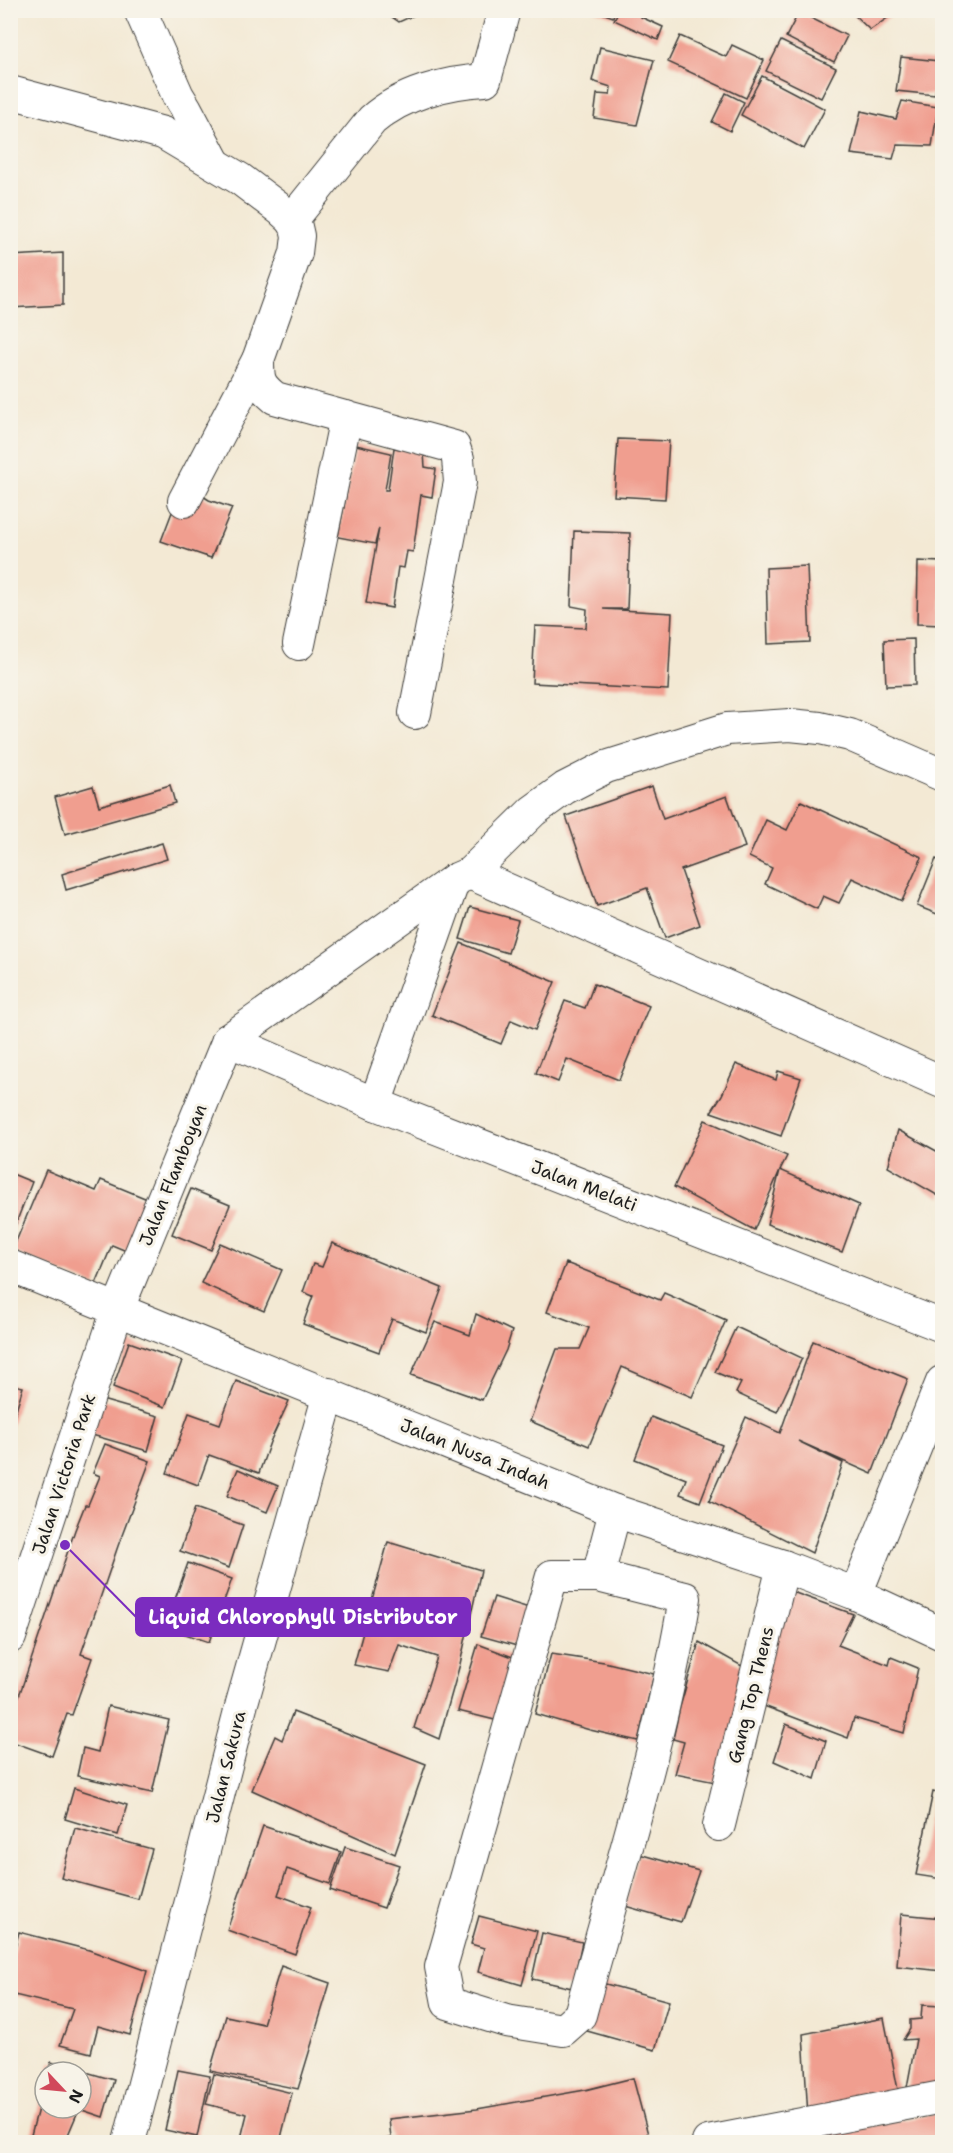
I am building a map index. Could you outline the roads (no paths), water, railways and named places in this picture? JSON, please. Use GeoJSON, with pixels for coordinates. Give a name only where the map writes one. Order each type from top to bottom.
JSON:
{"type":"FeatureCollection","features":[{"type":"Feature","properties":{"kind":"street"},"geometry":{"type":"LineString","coordinates":[[140,10],[178,96],[214,162]]}},
{"type":"Feature","properties":{"kind":"street"},"geometry":{"type":"LineString","coordinates":[[292,220],[372,120],[382,112],[394,104],[449,84],[485,80],[504,10]]}},
{"type":"Feature","properties":{"kind":"street"},"geometry":{"type":"LineString","coordinates":[[10,92],[163,133],[240,178],[292,220],[298,236],[296,253],[258,360],[184,501]]}},
{"type":"Feature","properties":{"kind":"street"},"geometry":{"type":"LineString","coordinates":[[258,360],[258,378],[261,385],[275,398],[454,447],[458,459],[460,482],[415,712]]}},
{"type":"Feature","properties":{"kind":"street"},"geometry":{"type":"LineString","coordinates":[[299,644],[346,417]]}},
{"type":"Feature","properties":{"kind":"street"},"geometry":{"type":"LineString","coordinates":[[228,1040],[462,877],[533,811],[565,788],[606,767],[727,729],[790,725],[820,728],[850,735],[942,775]]}},
{"type":"Feature","properties":{"kind":"street"},"geometry":{"type":"LineString","coordinates":[[462,877],[942,1082]]}},
{"type":"Feature","properties":{"kind":"street"},"geometry":{"type":"LineString","coordinates":[[375,1104],[462,877]]}},
{"type":"Feature","properties":{"kind":"street","name":"Jalan Melati"},"geometry":{"type":"LineString","coordinates":[[228,1040],[375,1104],[942,1326]]}},
{"type":"Feature","properties":{"kind":"street","name":"Jalan Flamboyan"},"geometry":{"type":"LineString","coordinates":[[117,1311],[228,1040]]}},
{"type":"Feature","properties":{"kind":"street","name":"Jalan Nusa Indah"},"geometry":{"type":"LineString","coordinates":[[10,1266],[615,1510],[783,1566],[856,1594],[942,1634]]}},
{"type":"Feature","properties":{"kind":"street","name":"Jalan Victoria Park"},"geometry":{"type":"LineString","coordinates":[[10,1637],[117,1311]]}},
{"type":"Feature","properties":{"kind":"street"},"geometry":{"type":"LineString","coordinates":[[856,1594],[942,1382]]}},
{"type":"Feature","properties":{"kind":"street","name":"Jalan Sakura"},"geometry":{"type":"LineString","coordinates":[[129,2142],[242,1703],[329,1394]]}},
{"type":"Feature","properties":{"kind":"street"},"geometry":{"type":"LineString","coordinates":[[598,1576],[615,1510]]}},
{"type":"Feature","properties":{"kind":"street","name":"Gang Top Thens"},"geometry":{"type":"LineString","coordinates":[[718,1825],[783,1566]]}},
{"type":"Feature","properties":{"kind":"street"},"geometry":{"type":"LineString","coordinates":[[552,1576],[598,1576],[685,1598],[680,1630],[644,1780],[580,2015],[563,2030],[506,2021],[448,2003],[441,1967],[552,1576]]}},
{"type":"Feature","properties":{"kind":"street"},"geometry":{"type":"LineString","coordinates":[[708,2142],[942,2097]]}},
{"type":"Feature","properties":{"kind":"place","name":"Liquid Chlorophyll Distributor"},"geometry":{"type":"Point","coordinates":[65,1545]}}]}
